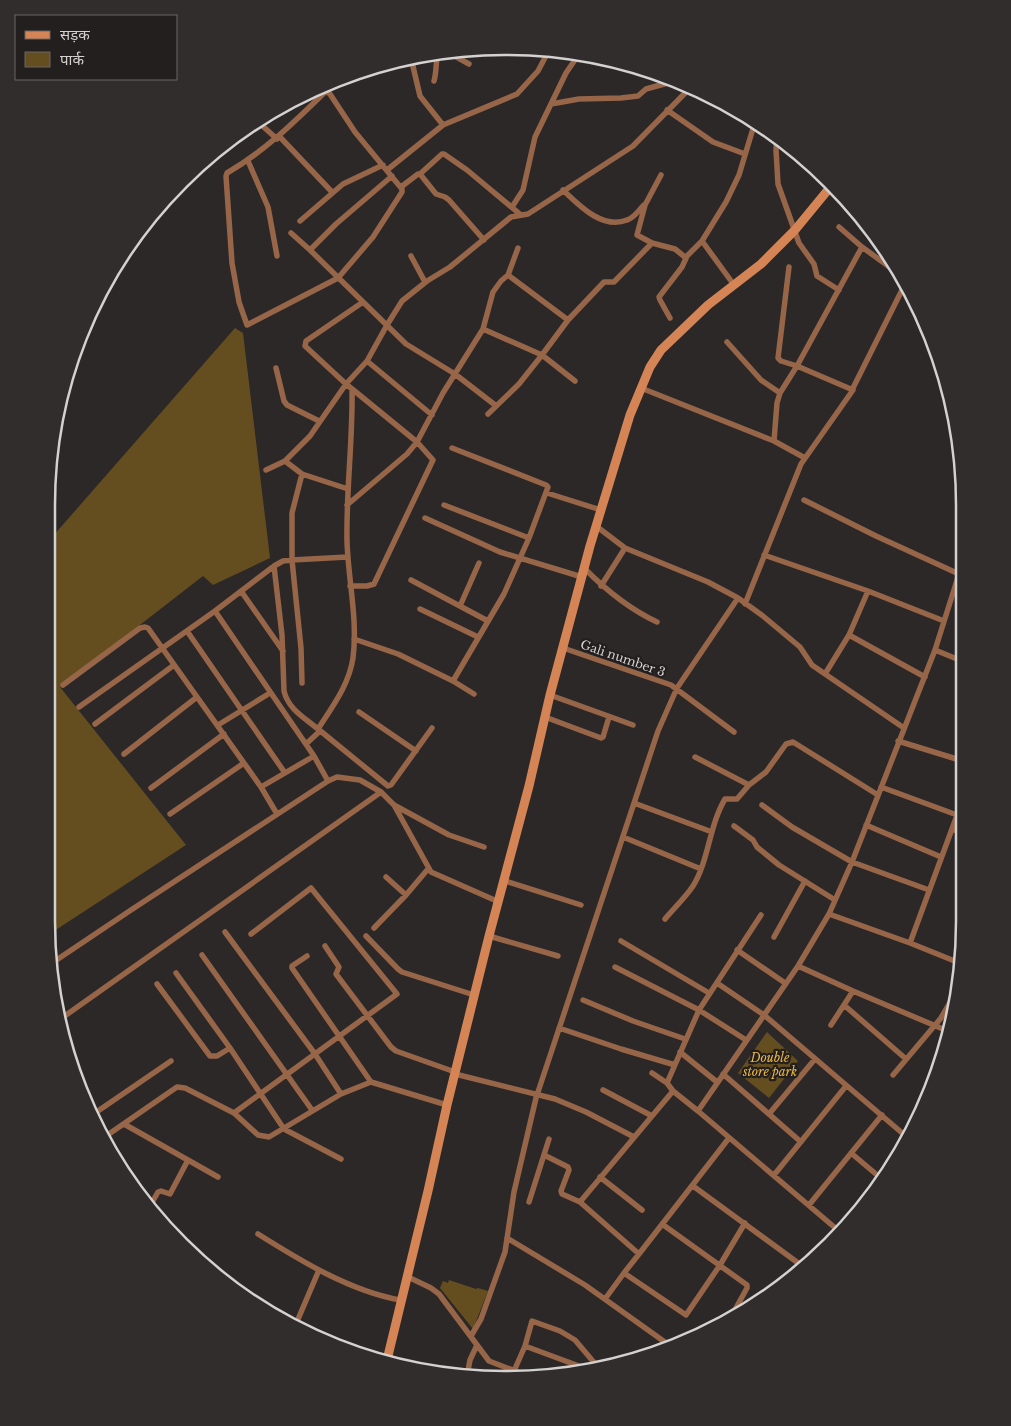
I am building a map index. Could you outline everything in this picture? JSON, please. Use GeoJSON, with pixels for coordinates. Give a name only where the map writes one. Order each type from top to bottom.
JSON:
{"type":"FeatureCollection","features":[{"type":"Feature","properties":{"kind":"main road"},"geometry":{"type":"LineString","coordinates":[[388,1356],[447,1105],[529,786],[550,695],[600,510],[630,415],[650,367],[661,350],[708,305],[760,264],[795,230],[828,191]]}},
{"type":"Feature","properties":{"kind":"street"},"geometry":{"type":"LineString","coordinates":[[387,170],[443,125],[517,94],[538,71],[545,57]]}},
{"type":"Feature","properties":{"kind":"street"},"geometry":{"type":"LineString","coordinates":[[458,58],[469,64]]}},
{"type":"Feature","properties":{"kind":"street"},"geometry":{"type":"LineString","coordinates":[[434,81],[437,69],[436,61]]}},
{"type":"Feature","properties":{"kind":"street"},"geometry":{"type":"LineString","coordinates":[[512,207],[523,190],[535,137],[566,73],[574,61]]}},
{"type":"Feature","properties":{"kind":"street"},"geometry":{"type":"LineString","coordinates":[[413,65],[420,96],[443,125]]}},
{"type":"Feature","properties":{"kind":"street"},"geometry":{"type":"LineString","coordinates":[[551,104],[638,96],[646,89],[664,84]]}},
{"type":"Feature","properties":{"kind":"street"},"geometry":{"type":"LineString","coordinates":[[327,92],[355,132],[401,187],[402,192],[373,238],[338,278],[250,325],[246,324],[233,275],[226,181],[228,173],[248,161],[278,138],[327,92]]}},
{"type":"Feature","properties":{"kind":"street"},"geometry":{"type":"LineString","coordinates":[[266,470],[285,462],[310,436],[346,384],[367,361],[402,301],[425,282],[450,267],[512,217],[528,214],[633,146],[685,92]]}},
{"type":"Feature","properties":{"kind":"street"},"geometry":{"type":"LineString","coordinates":[[667,110],[713,142],[745,154]]}},
{"type":"Feature","properties":{"kind":"street"},"geometry":{"type":"LineString","coordinates":[[263,126],[278,138],[332,192]]}},
{"type":"Feature","properties":{"kind":"street"},"geometry":{"type":"LineString","coordinates":[[670,318],[659,298],[682,267],[686,258],[702,240],[726,202],[739,175],[753,129]]}},
{"type":"Feature","properties":{"kind":"street"},"geometry":{"type":"LineString","coordinates":[[776,145],[778,184],[802,248],[814,264],[817,276],[839,290]]}},
{"type":"Feature","properties":{"kind":"street"},"geometry":{"type":"LineString","coordinates":[[401,187],[444,154],[467,170],[521,215]]}},
{"type":"Feature","properties":{"kind":"street"},"geometry":{"type":"LineString","coordinates":[[248,161],[268,207],[277,256]]}},
{"type":"Feature","properties":{"kind":"street"},"geometry":{"type":"LineString","coordinates":[[300,221],[347,180],[382,165]]}},
{"type":"Feature","properties":{"kind":"street"},"geometry":{"type":"LineString","coordinates":[[420,174],[436,194],[450,200],[484,240]]}},
{"type":"Feature","properties":{"kind":"street"},"geometry":{"type":"LineString","coordinates":[[661,174],[645,205],[637,233],[639,237],[652,243],[675,248],[686,258]]}},
{"type":"Feature","properties":{"kind":"street"},"geometry":{"type":"LineString","coordinates":[[310,250],[336,224],[392,176]]}},
{"type":"Feature","properties":{"kind":"street"},"geometry":{"type":"LineString","coordinates":[[563,190],[586,211],[607,222],[627,220],[645,205]]}},
{"type":"Feature","properties":{"kind":"street"},"geometry":{"type":"LineString","coordinates":[[839,228],[886,265]]}},
{"type":"Feature","properties":{"kind":"street"},"geometry":{"type":"LineString","coordinates":[[291,233],[406,344],[455,374],[496,405]]}},
{"type":"Feature","properties":{"kind":"street"},"geometry":{"type":"LineString","coordinates":[[702,240],[734,284]]}},
{"type":"Feature","properties":{"kind":"street"},"geometry":{"type":"LineString","coordinates":[[488,414],[519,384],[568,320],[604,282],[614,282],[652,243]]}},
{"type":"Feature","properties":{"kind":"street"},"geometry":{"type":"LineString","coordinates":[[774,440],[777,403],[780,393],[797,366],[862,247]]}},
{"type":"Feature","properties":{"kind":"street"},"geometry":{"type":"LineString","coordinates":[[347,505],[408,454],[417,442],[483,329],[493,292],[508,275],[518,248]]}},
{"type":"Feature","properties":{"kind":"street"},"geometry":{"type":"LineString","coordinates":[[411,256],[425,282]]}},
{"type":"Feature","properties":{"kind":"street"},"geometry":{"type":"LineString","coordinates":[[789,267],[778,358],[780,361],[850,387]]}},
{"type":"Feature","properties":{"kind":"street"},"geometry":{"type":"LineString","coordinates":[[508,275],[568,320]]}},
{"type":"Feature","properties":{"kind":"street"},"geometry":{"type":"LineString","coordinates":[[745,604],[800,455],[843,407],[850,387],[902,290]]}},
{"type":"Feature","properties":{"kind":"street"},"geometry":{"type":"LineString","coordinates":[[350,586],[374,584],[433,460],[417,442],[346,384],[307,348],[305,343],[363,302]]}},
{"type":"Feature","properties":{"kind":"street"},"geometry":{"type":"LineString","coordinates":[[483,329],[542,356],[575,382]]}},
{"type":"Feature","properties":{"kind":"street"},"geometry":{"type":"LineString","coordinates":[[727,342],[761,380],[780,393]]}},
{"type":"Feature","properties":{"kind":"street"},"geometry":{"type":"LineString","coordinates":[[367,361],[432,416]]}},
{"type":"Feature","properties":{"kind":"street"},"geometry":{"type":"LineString","coordinates":[[276,368],[284,401],[287,405],[319,421]]}},
{"type":"Feature","properties":{"kind":"street"},"geometry":{"type":"LineString","coordinates":[[641,388],[774,440],[800,455]]}},
{"type":"Feature","properties":{"kind":"street"},"geometry":{"type":"LineString","coordinates":[[306,744],[319,730],[345,684],[353,659],[354,639],[347,557],[347,505],[353,418],[352,389]]}},
{"type":"Feature","properties":{"kind":"street"},"geometry":{"type":"LineString","coordinates":[[452,448],[548,487],[504,594],[453,681]]}},
{"type":"Feature","properties":{"kind":"street"},"geometry":{"type":"LineString","coordinates":[[285,462],[302,474],[348,490]]}},
{"type":"Feature","properties":{"kind":"street"},"geometry":{"type":"LineString","coordinates":[[302,474],[292,513],[292,560],[302,648],[302,683]]}},
{"type":"Feature","properties":{"kind":"street"},"geometry":{"type":"LineString","coordinates":[[547,493],[600,510]]}},
{"type":"Feature","properties":{"kind":"street"},"geometry":{"type":"LineString","coordinates":[[804,500],[956,573]]}},
{"type":"Feature","properties":{"kind":"street"},"geometry":{"type":"LineString","coordinates":[[444,505],[528,538]]}},
{"type":"Feature","properties":{"kind":"street"},"geometry":{"type":"LineString","coordinates":[[425,518],[484,546],[519,558],[584,573],[628,607],[657,622]]}},
{"type":"Feature","properties":{"kind":"street"},"geometry":{"type":"LineString","coordinates":[[596,526],[625,548],[708,582],[738,598],[800,647],[812,665],[904,728]]}},
{"type":"Feature","properties":{"kind":"street"},"geometry":{"type":"LineString","coordinates":[[601,586],[625,548]]}},
{"type":"Feature","properties":{"kind":"street"},"geometry":{"type":"LineString","coordinates":[[764,555],[868,591],[944,621]]}},
{"type":"Feature","properties":{"kind":"street"},"geometry":{"type":"LineString","coordinates":[[79,708],[282,561],[347,557]]}},
{"type":"Feature","properties":{"kind":"street"},"geometry":{"type":"LineString","coordinates":[[460,606],[478,563]]}},
{"type":"Feature","properties":{"kind":"street"},"geometry":{"type":"LineString","coordinates":[[274,566],[283,652],[284,692],[286,700],[298,713],[386,785],[391,785],[432,728]]}},
{"type":"Feature","properties":{"kind":"street"},"geometry":{"type":"LineString","coordinates":[[411,580],[488,621]]}},
{"type":"Feature","properties":{"kind":"street"},"geometry":{"type":"LineString","coordinates":[[698,1111],[798,966],[835,900],[852,862],[935,650],[956,583]]}},
{"type":"Feature","properties":{"kind":"street"},"geometry":{"type":"LineString","coordinates":[[241,591],[283,652]]}},
{"type":"Feature","properties":{"kind":"street"},"geometry":{"type":"LineString","coordinates":[[825,674],[849,635],[868,591]]}},
{"type":"Feature","properties":{"kind":"street"},"geometry":{"type":"LineString","coordinates":[[468,1369],[481,1319],[505,1252],[514,1192],[537,1095],[658,731],[680,691],[738,598]]}},
{"type":"Feature","properties":{"kind":"street"},"geometry":{"type":"LineString","coordinates":[[420,609],[478,637]]}},
{"type":"Feature","properties":{"kind":"street"},"geometry":{"type":"LineString","coordinates":[[215,611],[314,756],[328,781]]}},
{"type":"Feature","properties":{"kind":"street"},"geometry":{"type":"LineString","coordinates":[[63,685],[145,627],[148,628],[218,725],[261,787],[277,814]]}},
{"type":"Feature","properties":{"kind":"street"},"geometry":{"type":"LineString","coordinates":[[187,631],[285,773]]}},
{"type":"Feature","properties":{"kind":"street"},"geometry":{"type":"LineString","coordinates":[[849,635],[925,676]]}},
{"type":"Feature","properties":{"kind":"street"},"geometry":{"type":"LineString","coordinates":[[354,639],[398,654],[453,681],[474,694]]}},
{"type":"Feature","properties":{"kind":"street","name":"Gali number 3"},"geometry":{"type":"LineString","coordinates":[[563,648],[680,691],[734,732]]}},
{"type":"Feature","properties":{"kind":"street"},"geometry":{"type":"LineString","coordinates":[[935,650],[956,659]]}},
{"type":"Feature","properties":{"kind":"street"},"geometry":{"type":"LineString","coordinates":[[95,724],[174,665]]}},
{"type":"Feature","properties":{"kind":"street"},"geometry":{"type":"LineString","coordinates":[[218,725],[270,693]]}},
{"type":"Feature","properties":{"kind":"street"},"geometry":{"type":"LineString","coordinates":[[550,695],[633,725]]}},
{"type":"Feature","properties":{"kind":"street"},"geometry":{"type":"LineString","coordinates":[[124,754],[197,697]]}},
{"type":"Feature","properties":{"kind":"street"},"geometry":{"type":"LineString","coordinates":[[359,712],[416,751]]}},
{"type":"Feature","properties":{"kind":"street"},"geometry":{"type":"LineString","coordinates":[[545,717],[601,738],[603,737],[609,717]]}},
{"type":"Feature","properties":{"kind":"street"},"geometry":{"type":"LineString","coordinates":[[151,788],[224,734]]}},
{"type":"Feature","properties":{"kind":"street"},"geometry":{"type":"LineString","coordinates":[[898,741],[956,760]]}},
{"type":"Feature","properties":{"kind":"street"},"geometry":{"type":"LineString","coordinates":[[665,919],[692,887],[701,869],[724,799],[736,799],[749,785],[766,772],[786,744],[790,742],[878,795]]}},
{"type":"Feature","properties":{"kind":"street"},"geometry":{"type":"LineString","coordinates":[[261,787],[314,756]]}},
{"type":"Feature","properties":{"kind":"street"},"geometry":{"type":"LineString","coordinates":[[695,757],[749,785]]}},
{"type":"Feature","properties":{"kind":"street"},"geometry":{"type":"LineString","coordinates":[[170,814],[244,763]]}},
{"type":"Feature","properties":{"kind":"street"},"geometry":{"type":"LineString","coordinates":[[57,961],[277,814],[337,777],[360,780],[381,792],[394,805],[449,835],[484,847]]}},
{"type":"Feature","properties":{"kind":"street"},"geometry":{"type":"LineString","coordinates":[[881,787],[956,815]]}},
{"type":"Feature","properties":{"kind":"street"},"geometry":{"type":"LineString","coordinates":[[66,1015],[381,792]]}},
{"type":"Feature","properties":{"kind":"street"},"geometry":{"type":"LineString","coordinates":[[634,803],[712,832]]}},
{"type":"Feature","properties":{"kind":"street"},"geometry":{"type":"LineString","coordinates":[[394,805],[428,869],[434,874],[499,902]]}},
{"type":"Feature","properties":{"kind":"street"},"geometry":{"type":"LineString","coordinates":[[762,805],[792,827],[852,862],[929,890]]}},
{"type":"Feature","properties":{"kind":"street"},"geometry":{"type":"LineString","coordinates":[[910,943],[956,818]]}},
{"type":"Feature","properties":{"kind":"street"},"geometry":{"type":"LineString","coordinates":[[866,825],[942,856]]}},
{"type":"Feature","properties":{"kind":"street"},"geometry":{"type":"LineString","coordinates":[[734,826],[753,840],[757,847],[779,865],[835,900]]}},
{"type":"Feature","properties":{"kind":"street"},"geometry":{"type":"LineString","coordinates":[[952,829],[956,830]]}},
{"type":"Feature","properties":{"kind":"street"},"geometry":{"type":"LineString","coordinates":[[622,837],[701,869]]}},
{"type":"Feature","properties":{"kind":"street"},"geometry":{"type":"LineString","coordinates":[[374,928],[428,869]]}},
{"type":"Feature","properties":{"kind":"street"},"geometry":{"type":"LineString","coordinates":[[386,877],[406,895]]}},
{"type":"Feature","properties":{"kind":"street"},"geometry":{"type":"LineString","coordinates":[[505,881],[581,905]]}},
{"type":"Feature","properties":{"kind":"street"},"geometry":{"type":"LineString","coordinates":[[774,937],[806,882]]}},
{"type":"Feature","properties":{"kind":"street"},"geometry":{"type":"LineString","coordinates":[[234,1113],[396,996],[396,993],[313,889],[310,889],[251,934]]}},
{"type":"Feature","properties":{"kind":"street"},"geometry":{"type":"LineString","coordinates":[[828,914],[954,961]]}},
{"type":"Feature","properties":{"kind":"street"},"geometry":{"type":"LineString","coordinates":[[668,1082],[699,1010],[761,915]]}},
{"type":"Feature","properties":{"kind":"street"},"geometry":{"type":"LineString","coordinates":[[226,932],[315,1054],[341,1094]]}},
{"type":"Feature","properties":{"kind":"street"},"geometry":{"type":"LineString","coordinates":[[366,936],[402,972],[474,995]]}},
{"type":"Feature","properties":{"kind":"street"},"geometry":{"type":"LineString","coordinates":[[489,936],[558,956]]}},
{"type":"Feature","properties":{"kind":"street"},"geometry":{"type":"LineString","coordinates":[[621,941],[709,993]]}},
{"type":"Feature","properties":{"kind":"street"},"geometry":{"type":"LineString","coordinates":[[325,946],[339,967],[336,974],[386,1043],[396,1051],[455,1073],[555,1099],[571,1105],[634,1137]]}},
{"type":"Feature","properties":{"kind":"street"},"geometry":{"type":"LineString","coordinates":[[737,950],[785,983]]}},
{"type":"Feature","properties":{"kind":"street"},"geometry":{"type":"LineString","coordinates":[[202,955],[312,1110]]}},
{"type":"Feature","properties":{"kind":"street"},"geometry":{"type":"LineString","coordinates":[[307,956],[291,967],[371,1082]]}},
{"type":"Feature","properties":{"kind":"street"},"geometry":{"type":"LineString","coordinates":[[798,966],[943,1029]]}},
{"type":"Feature","properties":{"kind":"street"},"geometry":{"type":"LineString","coordinates":[[615,967],[699,1010],[746,1040]]}},
{"type":"Feature","properties":{"kind":"street"},"geometry":{"type":"LineString","coordinates":[[176,973],[230,1048],[284,1129],[341,1159]]}},
{"type":"Feature","properties":{"kind":"street"},"geometry":{"type":"LineString","coordinates":[[716,983],[764,1015],[903,1134]]}},
{"type":"Feature","properties":{"kind":"street"},"geometry":{"type":"LineString","coordinates":[[157,984],[210,1056],[217,1056],[230,1048]]}},
{"type":"Feature","properties":{"kind":"street"},"geometry":{"type":"LineString","coordinates":[[831,1025],[853,991]]}},
{"type":"Feature","properties":{"kind":"street"},"geometry":{"type":"LineString","coordinates":[[583,1000],[633,1021],[685,1039]]}},
{"type":"Feature","properties":{"kind":"street"},"geometry":{"type":"LineString","coordinates":[[844,1005],[906,1059]]}},
{"type":"Feature","properties":{"kind":"street"},"geometry":{"type":"LineString","coordinates":[[893,1075],[941,1018],[947,1006]]}},
{"type":"Feature","properties":{"kind":"street"},"geometry":{"type":"LineString","coordinates":[[559,1028],[675,1065]]}},
{"type":"Feature","properties":{"kind":"street"},"geometry":{"type":"LineString","coordinates":[[680,1052],[718,1082]]}},
{"type":"Feature","properties":{"kind":"street"},"geometry":{"type":"LineString","coordinates":[[769,1114],[815,1059]]}},
{"type":"Feature","properties":{"kind":"street"},"geometry":{"type":"LineString","coordinates":[[97,1111],[172,1061]]}},
{"type":"Feature","properties":{"kind":"street"},"geometry":{"type":"LineString","coordinates":[[652,1073],[668,1082],[673,1091],[835,1228]]}},
{"type":"Feature","properties":{"kind":"street"},"geometry":{"type":"LineString","coordinates":[[723,1074],[801,1142]]}},
{"type":"Feature","properties":{"kind":"street"},"geometry":{"type":"LineString","coordinates":[[109,1135],[177,1087],[185,1088],[234,1113],[258,1135],[263,1137],[268,1137],[284,1129],[312,1110],[341,1094],[371,1082],[447,1105]]}},
{"type":"Feature","properties":{"kind":"street"},"geometry":{"type":"LineString","coordinates":[[774,1175],[846,1086]]}},
{"type":"Feature","properties":{"kind":"street"},"geometry":{"type":"LineString","coordinates":[[603,1090],[652,1116]]}},
{"type":"Feature","properties":{"kind":"street"},"geometry":{"type":"LineString","coordinates":[[580,1202],[673,1091]]}},
{"type":"Feature","properties":{"kind":"street"},"geometry":{"type":"LineString","coordinates":[[808,1205],[882,1116]]}},
{"type":"Feature","properties":{"kind":"street"},"geometry":{"type":"LineString","coordinates":[[124,1124],[218,1177]]}},
{"type":"Feature","properties":{"kind":"street"},"geometry":{"type":"LineString","coordinates":[[605,1299],[638,1254],[730,1138]]}},
{"type":"Feature","properties":{"kind":"street"},"geometry":{"type":"LineString","coordinates":[[529,1202],[549,1139]]}},
{"type":"Feature","properties":{"kind":"street"},"geometry":{"type":"LineString","coordinates":[[851,1153],[877,1175]]}},
{"type":"Feature","properties":{"kind":"street"},"geometry":{"type":"LineString","coordinates":[[544,1155],[568,1167],[569,1170],[562,1193],[580,1202],[638,1254]]}},
{"type":"Feature","properties":{"kind":"street"},"geometry":{"type":"LineString","coordinates":[[153,1201],[158,1192],[170,1194],[188,1160]]}},
{"type":"Feature","properties":{"kind":"street"},"geometry":{"type":"LineString","coordinates":[[600,1177],[642,1210]]}},
{"type":"Feature","properties":{"kind":"street"},"geometry":{"type":"LineString","coordinates":[[693,1186],[798,1263]]}},
{"type":"Feature","properties":{"kind":"street"},"geometry":{"type":"LineString","coordinates":[[624,1273],[686,1315],[720,1265],[745,1223]]}},
{"type":"Feature","properties":{"kind":"street"},"geometry":{"type":"LineString","coordinates":[[662,1224],[748,1286],[737,1307]]}},
{"type":"Feature","properties":{"kind":"street"},"geometry":{"type":"LineString","coordinates":[[258,1234],[319,1270],[372,1292],[400,1300]]}},
{"type":"Feature","properties":{"kind":"street"},"geometry":{"type":"LineString","coordinates":[[507,1238],[585,1285],[665,1341]]}},
{"type":"Feature","properties":{"kind":"street"},"geometry":{"type":"LineString","coordinates":[[298,1320],[319,1270]]}},
{"type":"Feature","properties":{"kind":"street"},"geometry":{"type":"LineString","coordinates":[[406,1276],[439,1294],[490,1362],[513,1371]]}},
{"type":"Feature","properties":{"kind":"street"},"geometry":{"type":"LineString","coordinates":[[514,1371],[525,1346],[531,1322],[533,1321],[560,1331],[575,1340],[594,1362]]}},
{"type":"Feature","properties":{"kind":"street"},"geometry":{"type":"LineString","coordinates":[[525,1346],[576,1365]]}},
{"type":"Feature","properties":{"kind":"green space"},"geometry":{"type":"Polygon","coordinates":[[[235,328],[243,333],[270,558],[213,585],[203,576],[60,687],[186,845],[55,930],[55,920],[55,534],[235,328]]]}},
{"type":"Feature","properties":{"kind":"green space","name":"Double store park"},"geometry":{"type":"Polygon","coordinates":[[[767,1032],[798,1061],[769,1098],[738,1073],[767,1032]]]}},
{"type":"Feature","properties":{"kind":"green space"},"geometry":{"type":"Polygon","coordinates":[[[449,1280],[488,1291],[473,1329],[440,1288],[443,1281],[448,1283],[449,1280]]]}}]}
